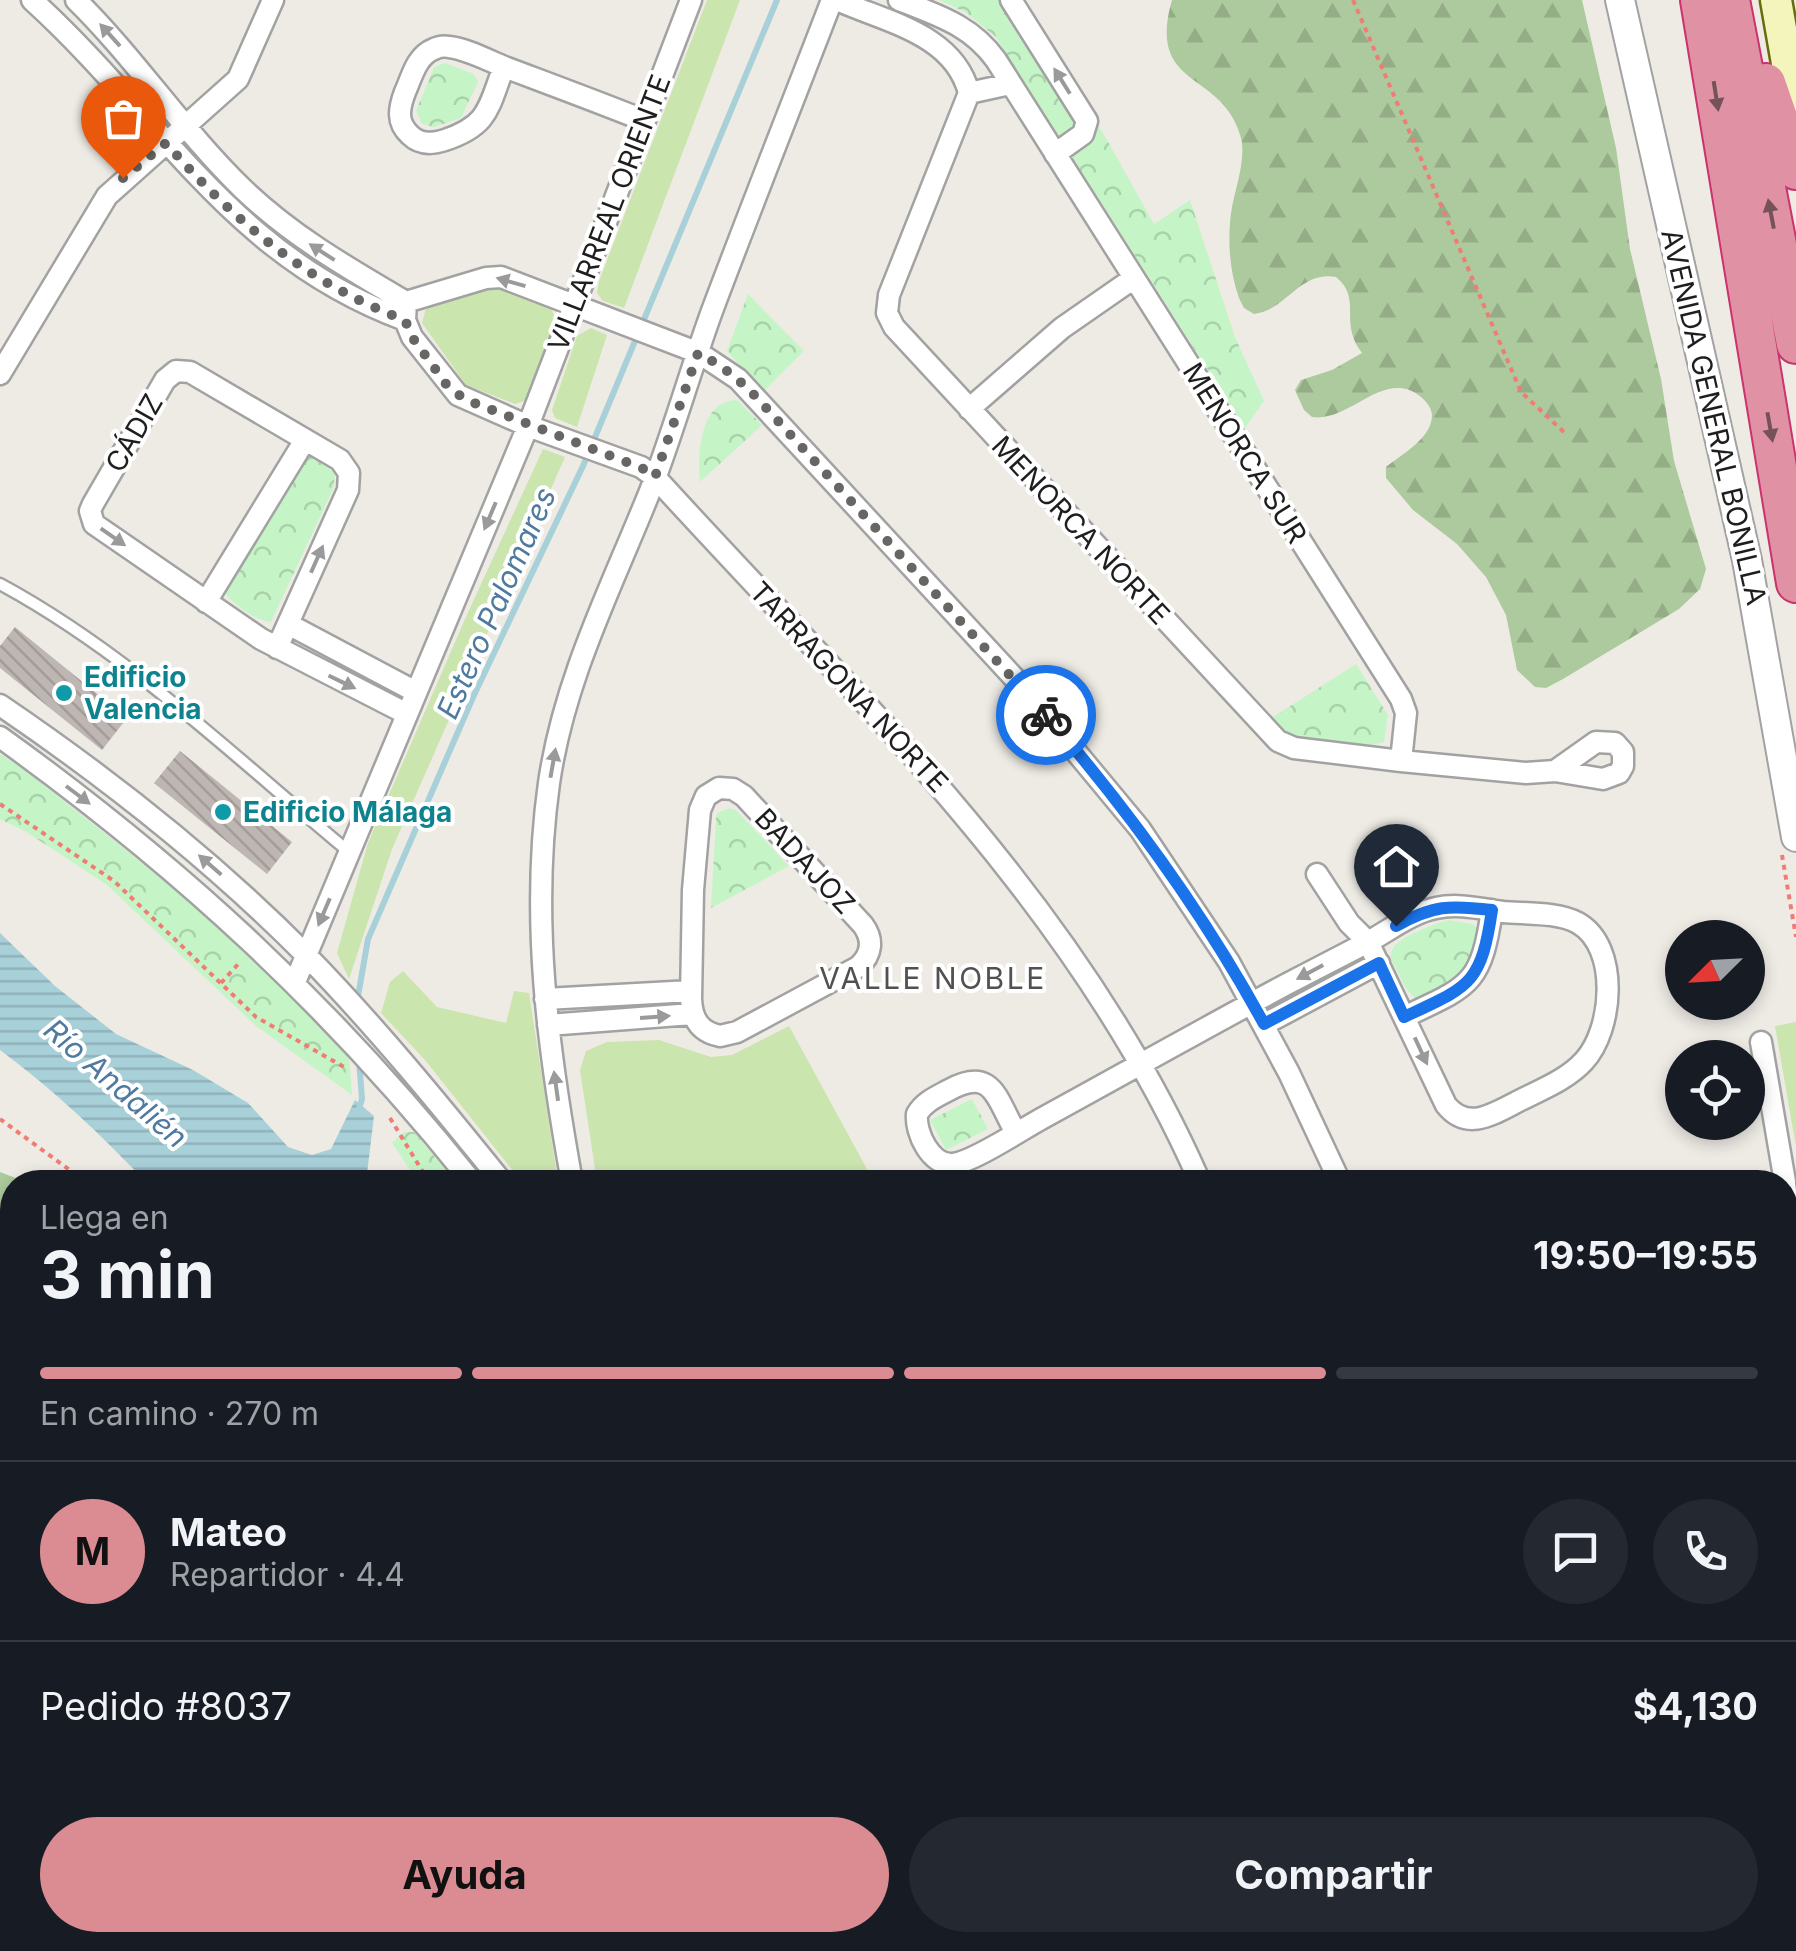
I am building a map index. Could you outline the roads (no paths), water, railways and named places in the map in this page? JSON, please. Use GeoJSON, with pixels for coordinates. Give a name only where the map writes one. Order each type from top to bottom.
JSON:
{"type":"FeatureCollection","features":[{"type":"Feature","properties":{"kind":"highway"},"geometry":{"type":"LineString","coordinates":[[1700,0],[1796,583]]}},
{"type":"Feature","properties":{"kind":"highway"},"geometry":{"type":"LineString","coordinates":[[1730,0],[1796,344]]}},
{"type":"Feature","properties":{"kind":"highway"},"geometry":{"type":"LineString","coordinates":[[1741,0],[1796,170]]}},
{"type":"Feature","properties":{"kind":"main road"},"geometry":{"type":"LineString","coordinates":[[1776,0],[1796,115]]}},
{"type":"Feature","properties":{"kind":"street"},"geometry":{"type":"LineString","coordinates":[[32,0],[91,56],[219,200],[328,286],[405,311],[494,277],[654,334],[726,369],[757,398],[1062,733],[1173,875],[1264,1024],[1335,1170]]}},
{"type":"Feature","properties":{"kind":"street"},"geometry":{"type":"LineString","coordinates":[[76,0],[228,173],[297,236],[405,311]]}},
{"type":"Feature","properties":{"kind":"street"},"geometry":{"type":"LineString","coordinates":[[0,374],[107,196],[238,79],[273,0]]}},
{"type":"Feature","properties":{"kind":"street","name":"VILLARREAL ORIENTE"},"geometry":{"type":"LineString","coordinates":[[295,982],[528,426],[691,0]]}},
{"type":"Feature","properties":{"kind":"street"},"geometry":{"type":"LineString","coordinates":[[570,1170],[548,1025],[540,930],[544,822],[557,740],[581,654],[655,477],[698,353],[834,0],[934,41],[958,64],[969,93],[1010,84]]}},
{"type":"Feature","properties":{"kind":"street","name":"MENORCA SUR"},"geometry":{"type":"LineString","coordinates":[[898,0],[946,8],[977,36],[1010,84],[1402,698],[1406,713],[1401,761]]}},
{"type":"Feature","properties":{"kind":"street"},"geometry":{"type":"LineString","coordinates":[[1011,0],[1086,121],[1083,134],[1055,154]]}},
{"type":"Feature","properties":{"kind":"street","name":"AVENIDA GENERAL BONILLA"},"geometry":{"type":"LineString","coordinates":[[1620,0],[1748,560],[1796,837]]}},
{"type":"Feature","properties":{"kind":"street"},"geometry":{"type":"LineString","coordinates":[[934,41],[946,8]]}},
{"type":"Feature","properties":{"kind":"street"},"geometry":{"type":"LineString","coordinates":[[504,67],[486,114],[472,130],[426,143],[412,137],[402,124],[400,107],[415,68],[432,49],[450,47],[504,67],[644,120]]}},
{"type":"Feature","properties":{"kind":"street","name":"MENORCA NORTE"},"geometry":{"type":"LineString","coordinates":[[969,93],[886,307],[894,327],[1270,735],[1294,748],[1526,773],[1555,771]]}},
{"type":"Feature","properties":{"kind":"street"},"geometry":{"type":"LineString","coordinates":[[969,408],[1062,328],[1134,278]]}},
{"type":"Feature","properties":{"kind":"street","name":"TARRAGONA NORTE"},"geometry":{"type":"LineString","coordinates":[[405,311],[412,337],[458,394],[528,426],[642,468],[655,477],[987,840],[1054,928],[1142,1064],[1194,1170]]}},
{"type":"Feature","properties":{"kind":"street","name":"CÁDIZ"},"geometry":{"type":"LineString","coordinates":[[278,648],[350,484],[346,465],[190,372],[176,371],[165,380],[93,504],[90,518],[206,602],[278,648],[407,714]]}},
{"type":"Feature","properties":{"kind":"street"},"geometry":{"type":"LineString","coordinates":[[206,602],[306,440]]}},
{"type":"Feature","properties":{"kind":"street"},"geometry":{"type":"LineString","coordinates":[[288,624],[416,692]]}},
{"type":"Feature","properties":{"kind":"street"},"geometry":{"type":"LineString","coordinates":[[0,705],[147,812],[228,881],[344,994],[492,1170]]}},
{"type":"Feature","properties":{"kind":"street"},"geometry":{"type":"LineString","coordinates":[[0,737],[179,876],[295,982],[381,1072],[462,1170]]}},
{"type":"Feature","properties":{"kind":"street","name":"BADAJOZ"},"geometry":{"type":"LineString","coordinates":[[732,788],[744,796],[863,925],[870,947],[858,967],[729,1035],[704,1031],[692,1014],[693,890],[700,810],[712,791],[732,788]]}},
{"type":"Feature","properties":{"kind":"street"},"geometry":{"type":"LineString","coordinates":[[1016,1133],[988,1086],[977,1080],[966,1080],[931,1100],[917,1114],[918,1130],[931,1154],[946,1164],[962,1161],[1016,1133],[1252,1003],[1368,942],[1433,908],[1460,906],[1566,919],[1584,927],[1596,942],[1606,968],[1601,1030],[1587,1058],[1563,1077],[1490,1116],[1463,1118],[1446,1104],[1368,942],[1349,922],[1317,874]]}},
{"type":"Feature","properties":{"kind":"street"},"geometry":{"type":"LineString","coordinates":[[1404,1017],[1453,994],[1472,979],[1485,953],[1492,910]]}},
{"type":"Feature","properties":{"kind":"street"},"geometry":{"type":"LineString","coordinates":[[1264,1024],[1379,963]]}},
{"type":"Feature","properties":{"kind":"street"},"geometry":{"type":"LineString","coordinates":[[545,998],[692,990]]}},
{"type":"Feature","properties":{"kind":"street"},"geometry":{"type":"LineString","coordinates":[[548,1025],[692,1014]]}},
{"type":"Feature","properties":{"kind":"street"},"geometry":{"type":"LineString","coordinates":[[1765,1066],[1783,1170]]}},
{"type":"Feature","properties":{"kind":"lane"},"geometry":{"type":"LineString","coordinates":[[0,584],[35,602],[104,650],[349,852]]}},
{"type":"Feature","properties":{"kind":"water","name":"Río Andalién"},"geometry":{"type":"Polygon","coordinates":[[[0,933],[55,986],[116,1034],[193,1070],[248,1103],[288,1147],[312,1155],[331,1149],[355,1100],[374,1116],[367,1170],[134,1170],[76,1113],[0,1050],[0,933]]]}},
{"type":"Feature","properties":{"kind":"waterway","name":"Estero Palomares"},"geometry":{"type":"LineString","coordinates":[[357,1002],[368,939],[474,695],[583,466],[777,0]]}},
{"type":"Feature","properties":{"kind":"waterway","name":"Estero Palomares"},"geometry":{"type":"LineString","coordinates":[[358,1112],[362,1099],[359,1060]]}},
{"type":"Feature","properties":{"kind":"place","name":"Edificio Valencia"},"geometry":{"type":"Point","coordinates":[64,693]}},
{"type":"Feature","properties":{"kind":"place","name":"Edificio Málaga"},"geometry":{"type":"Point","coordinates":[223,812]}},
{"type":"Feature","properties":{"kind":"district","name":"VALLE NOBLE"},"geometry":{"type":"Point","coordinates":[933,978]}}]}
